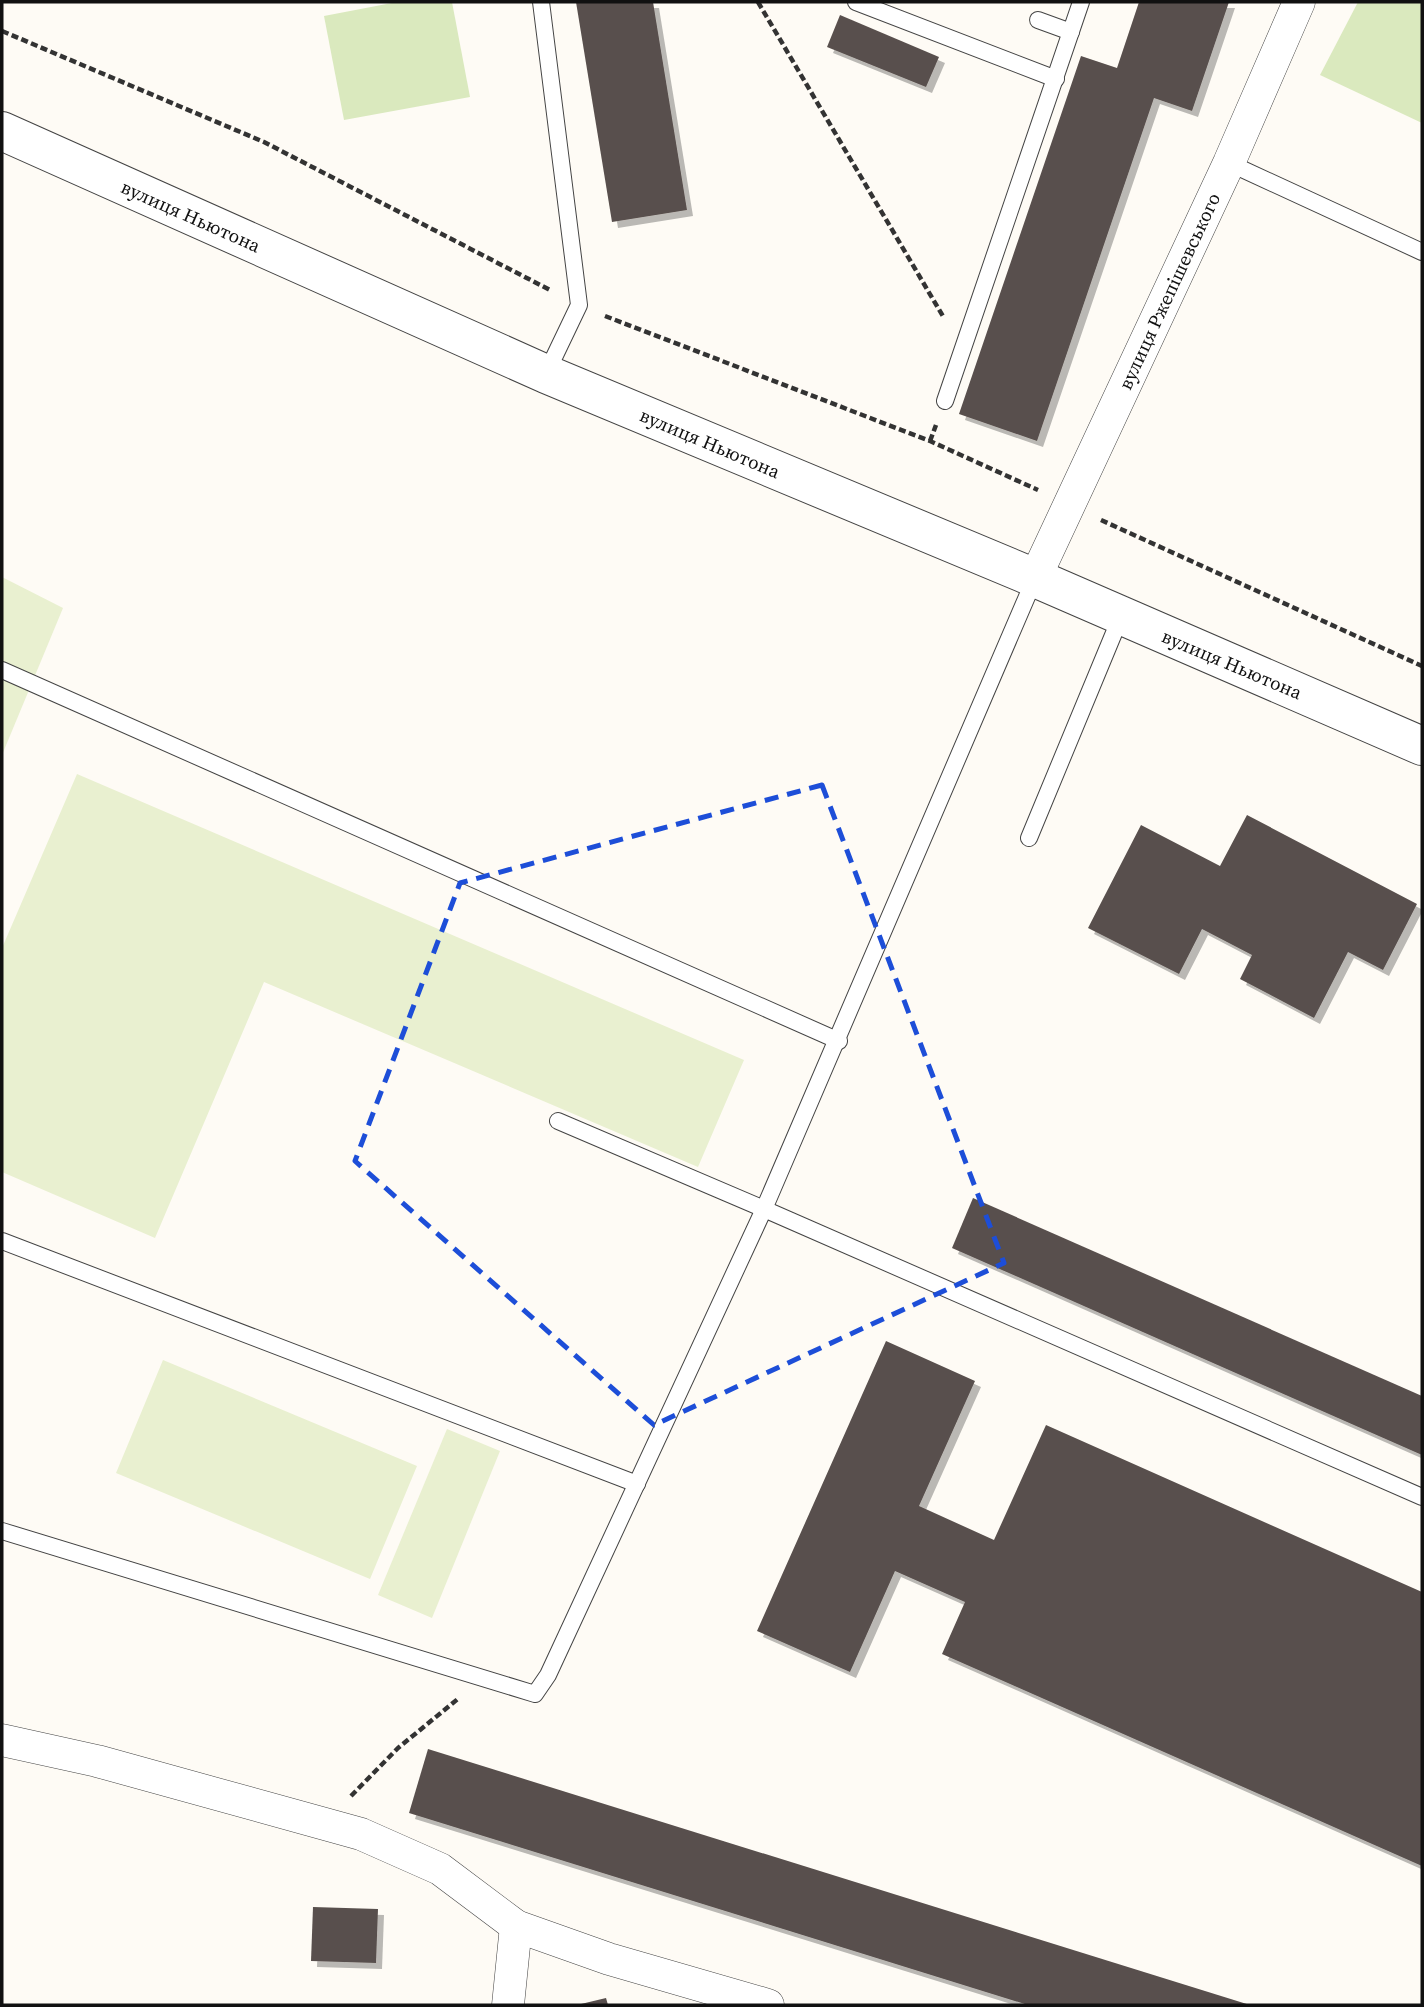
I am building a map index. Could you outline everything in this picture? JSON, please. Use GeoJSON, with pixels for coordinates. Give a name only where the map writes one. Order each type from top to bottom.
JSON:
{"type":"FeatureCollection","features":[{"type":"Feature","properties":{"kind":"street","name":"вулиця Ржепішевського"},"geometry":{"type":"LineString","coordinates":[[1035,578],[1229,163],[1299,2]]}},
{"type":"Feature","properties":{"kind":"street","name":"вулиця Ньютона"},"geometry":{"type":"LineString","coordinates":[[2,131],[546,374],[1035,578],[1422,747]]}},
{"type":"Feature","properties":{"kind":"street"},"geometry":{"type":"LineString","coordinates":[[2,1740],[97,1762],[361,1834],[440,1869],[516,1926],[609,1959],[768,2005]]}},
{"type":"Feature","properties":{"kind":"street"},"geometry":{"type":"LineString","coordinates":[[508,2005],[516,1926]]}},
{"type":"Feature","properties":{"kind":"lane"},"geometry":{"type":"LineString","coordinates":[[541,2],[579,305],[546,374]]}},
{"type":"Feature","properties":{"kind":"lane"},"geometry":{"type":"LineString","coordinates":[[856,2],[1056,79]]}},
{"type":"Feature","properties":{"kind":"lane"},"geometry":{"type":"LineString","coordinates":[[946,401],[1082,2]]}},
{"type":"Feature","properties":{"kind":"lane"},"geometry":{"type":"LineString","coordinates":[[1038,20],[1071,32]]}},
{"type":"Feature","properties":{"kind":"lane"},"geometry":{"type":"LineString","coordinates":[[1229,163],[1422,252]]}},
{"type":"Feature","properties":{"kind":"lane"},"geometry":{"type":"LineString","coordinates":[[2,1531],[535,1694],[548,1675],[764,1209],[839,1041],[1035,578]]}},
{"type":"Feature","properties":{"kind":"lane"},"geometry":{"type":"LineString","coordinates":[[1029,838],[1121,617]]}},
{"type":"Feature","properties":{"kind":"lane"},"geometry":{"type":"LineString","coordinates":[[2,670],[839,1041]]}},
{"type":"Feature","properties":{"kind":"lane"},"geometry":{"type":"LineString","coordinates":[[558,1121],[1422,1497]]}},
{"type":"Feature","properties":{"kind":"lane"},"geometry":{"type":"LineString","coordinates":[[2,1241],[637,1484]]}},
{"type":"Feature","properties":{"kind":"path"},"geometry":{"type":"LineString","coordinates":[[758,2],[963,350]]}},
{"type":"Feature","properties":{"kind":"path"},"geometry":{"type":"LineString","coordinates":[[2,31],[264,142],[579,305],[930,441],[1422,666]]}},
{"type":"Feature","properties":{"kind":"path"},"geometry":{"type":"LineString","coordinates":[[337,1828],[345,1802],[398,1748],[484,1678]]}},
{"type":"Feature","properties":{"kind":"highlighted area"},"geometry":{"type":"Polygon","coordinates":[[[822,785],[1004,1263],[654,1425],[355,1161],[460,883],[822,785]]]}},
{"type":"Feature","properties":{"kind":"green space"},"geometry":{"type":"Polygon","coordinates":[[[397,2],[452,2],[470,97],[344,120],[324,16],[397,2]]]}},
{"type":"Feature","properties":{"kind":"green space"},"geometry":{"type":"Polygon","coordinates":[[[1358,2],[1422,2],[1422,123],[1320,75],[1358,2]]]}},
{"type":"Feature","properties":{"kind":"green space"},"geometry":{"type":"Polygon","coordinates":[[[2,577],[63,608],[2,755],[2,577]]]}},
{"type":"Feature","properties":{"kind":"green space"},"geometry":{"type":"Polygon","coordinates":[[[77,774],[744,1060],[698,1167],[264,982],[155,1238],[2,1172],[2,948],[77,774]]]}},
{"type":"Feature","properties":{"kind":"green space"},"geometry":{"type":"Polygon","coordinates":[[[163,1360],[417,1466],[370,1579],[116,1473],[163,1360]]]}},
{"type":"Feature","properties":{"kind":"green space"},"geometry":{"type":"Polygon","coordinates":[[[447,1429],[500,1451],[432,1618],[378,1595],[447,1429]]]}},
{"type":"Feature","properties":{"kind":"building"},"geometry":{"type":"Polygon","coordinates":[[[576,2],[653,2],[687,210],[612,222],[576,2]]]}},
{"type":"Feature","properties":{"kind":"building"},"geometry":{"type":"Polygon","coordinates":[[[1139,2],[1229,2],[1192,111],[1154,98],[1037,441],[959,414],[1081,56],[1117,68],[1139,2]]]}},
{"type":"Feature","properties":{"kind":"building"},"geometry":{"type":"Polygon","coordinates":[[[840,15],[939,57],[926,87],[827,47],[840,15]]]}},
{"type":"Feature","properties":{"kind":"building"},"geometry":{"type":"Polygon","coordinates":[[[1247,815],[1417,904],[1383,970],[1348,952],[1314,1018],[1240,979],[1252,955],[1202,929],[1179,974],[1088,928],[1141,825],[1220,866],[1247,815]]]}},
{"type":"Feature","properties":{"kind":"building"},"geometry":{"type":"Polygon","coordinates":[[[973,1198],[1422,1396],[1422,1455],[952,1248],[973,1198]]]}},
{"type":"Feature","properties":{"kind":"building"},"geometry":{"type":"Polygon","coordinates":[[[886,1341],[975,1381],[919,1506],[994,1540],[1046,1425],[1422,1592],[1422,1866],[942,1654],[965,1602],[895,1571],[850,1672],[757,1631],[886,1341]]]}},
{"type":"Feature","properties":{"kind":"building"},"geometry":{"type":"Polygon","coordinates":[[[428,1749],[1250,2005],[1028,2005],[409,1813],[428,1749]]]}},
{"type":"Feature","properties":{"kind":"building"},"geometry":{"type":"Polygon","coordinates":[[[313,1907],[378,1909],[376,1963],[311,1961],[313,1907]]]}},
{"type":"Feature","properties":{"kind":"building"},"geometry":{"type":"Polygon","coordinates":[[[606,1998],[608,2005],[581,2005],[581,2004],[606,1998]]]}}]}
